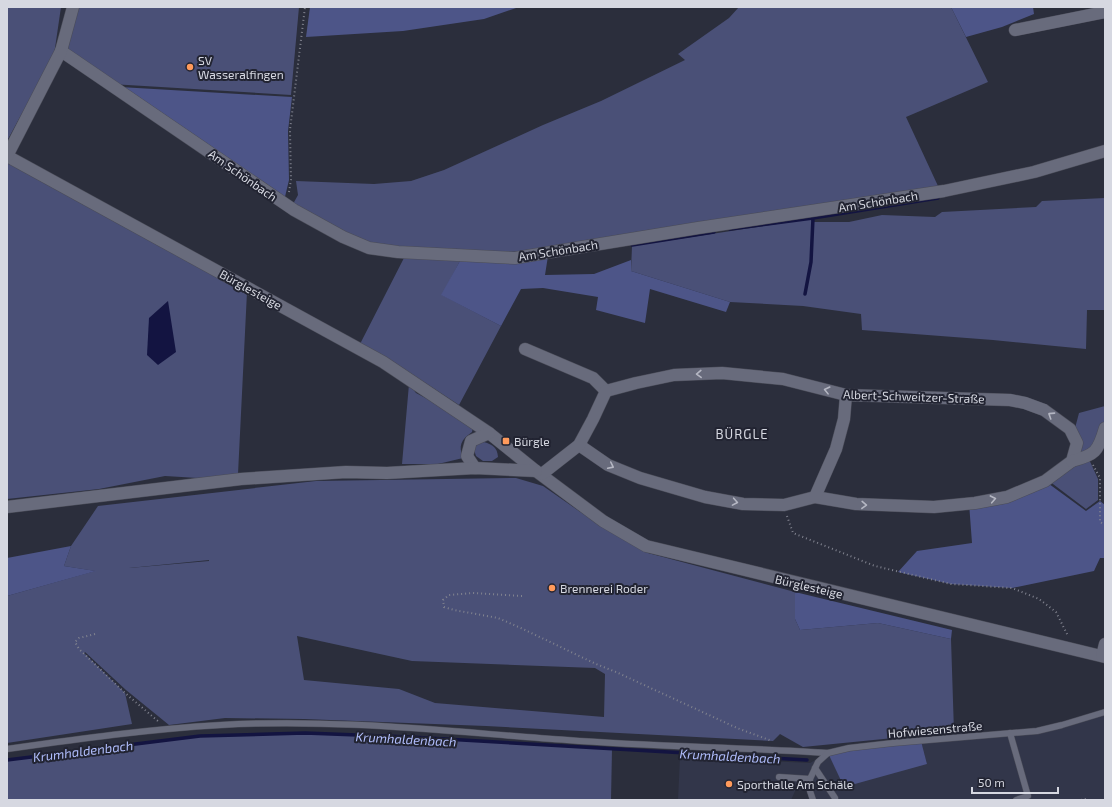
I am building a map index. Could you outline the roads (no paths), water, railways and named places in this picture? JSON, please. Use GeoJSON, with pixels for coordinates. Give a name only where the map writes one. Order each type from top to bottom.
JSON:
{"type":"FeatureCollection","features":[{"type":"Feature","properties":{"kind":"street"},"geometry":{"type":"LineString","coordinates":[[7,156],[61,51],[73,7]]}},
{"type":"Feature","properties":{"kind":"street"},"geometry":{"type":"LineString","coordinates":[[1015,30],[1105,12]]}},
{"type":"Feature","properties":{"kind":"street","name":"Am Schönbach"},"geometry":{"type":"LineString","coordinates":[[61,51],[286,205],[343,237],[368,248],[398,252],[515,258],[698,228],[944,191],[1034,172],[1105,151]]}},
{"type":"Feature","properties":{"kind":"street","name":"Bürglesteige"},"geometry":{"type":"LineString","coordinates":[[7,156],[383,362],[489,433],[603,521],[646,546],[1104,657],[1105,644]]}},
{"type":"Feature","properties":{"kind":"street"},"geometry":{"type":"LineString","coordinates":[[7,507],[241,479],[346,472],[387,473],[475,468],[539,473],[578,445],[593,419],[606,391],[593,378],[525,349]]}},
{"type":"Feature","properties":{"kind":"street","name":"Albert-Schweitzer-Straße"},"geometry":{"type":"LineString","coordinates":[[606,391],[674,375],[722,373],[783,379],[846,395],[980,399],[1025,403],[1044,410],[1070,429],[1077,443],[1072,461]]}},
{"type":"Feature","properties":{"kind":"street"},"geometry":{"type":"LineString","coordinates":[[815,497],[836,449],[844,419],[846,395]]}},
{"type":"Feature","properties":{"kind":"street"},"geometry":{"type":"LineString","coordinates":[[578,445],[608,465],[640,478],[705,497],[742,504],[784,505],[815,497],[856,504],[934,507],[975,503],[1008,496],[1045,481],[1072,461],[1089,456],[1097,449],[1105,428]]}},
{"type":"Feature","properties":{"kind":"street"},"geometry":{"type":"LineString","coordinates":[[475,468],[466,456],[471,441],[489,433]]}},
{"type":"Feature","properties":{"kind":"lane","name":"Hofwiesenstraße"},"geometry":{"type":"LineString","coordinates":[[7,749],[167,729],[222,724],[304,723],[400,727],[570,741],[828,753],[849,748],[893,743],[1037,731],[1056,727],[1105,712]]}},
{"type":"Feature","properties":{"kind":"lane"},"geometry":{"type":"LineString","coordinates":[[1010,733],[1028,796],[1016,800]]}},
{"type":"Feature","properties":{"kind":"lane"},"geometry":{"type":"LineString","coordinates":[[813,800],[810,791],[810,779],[818,762],[828,753]]}},
{"type":"Feature","properties":{"kind":"lane"},"geometry":{"type":"LineString","coordinates":[[815,768],[835,798]]}},
{"type":"Feature","properties":{"kind":"lane"},"geometry":{"type":"LineString","coordinates":[[779,777],[810,779]]}},
{"type":"Feature","properties":{"kind":"waterway"},"geometry":{"type":"LineString","coordinates":[[805,294],[811,262],[813,218],[938,198]]}},
{"type":"Feature","properties":{"kind":"waterway"},"geometry":{"type":"LineString","coordinates":[[730,229],[813,218]]}},
{"type":"Feature","properties":{"kind":"waterway"},"geometry":{"type":"LineString","coordinates":[[632,245],[714,232]]}},
{"type":"Feature","properties":{"kind":"waterway","name":"Krumhaldenbach"},"geometry":{"type":"LineString","coordinates":[[7,760],[200,736],[305,733],[410,737],[807,760]]}},
{"type":"Feature","properties":{"kind":"place","name":"SV Wasseralfingen"},"geometry":{"type":"Point","coordinates":[190,67]}},
{"type":"Feature","properties":{"kind":"place","name":"Bürgle"},"geometry":{"type":"Point","coordinates":[506,441]}},
{"type":"Feature","properties":{"kind":"place","name":"Brennerei Roder"},"geometry":{"type":"Point","coordinates":[552,588]}},
{"type":"Feature","properties":{"kind":"place","name":"Sporthalle Am Schäle"},"geometry":{"type":"Point","coordinates":[729,784]}},
{"type":"Feature","properties":{"kind":"district","name":"BÜRGLE"},"geometry":{"type":"Point","coordinates":[742,434]}}]}
